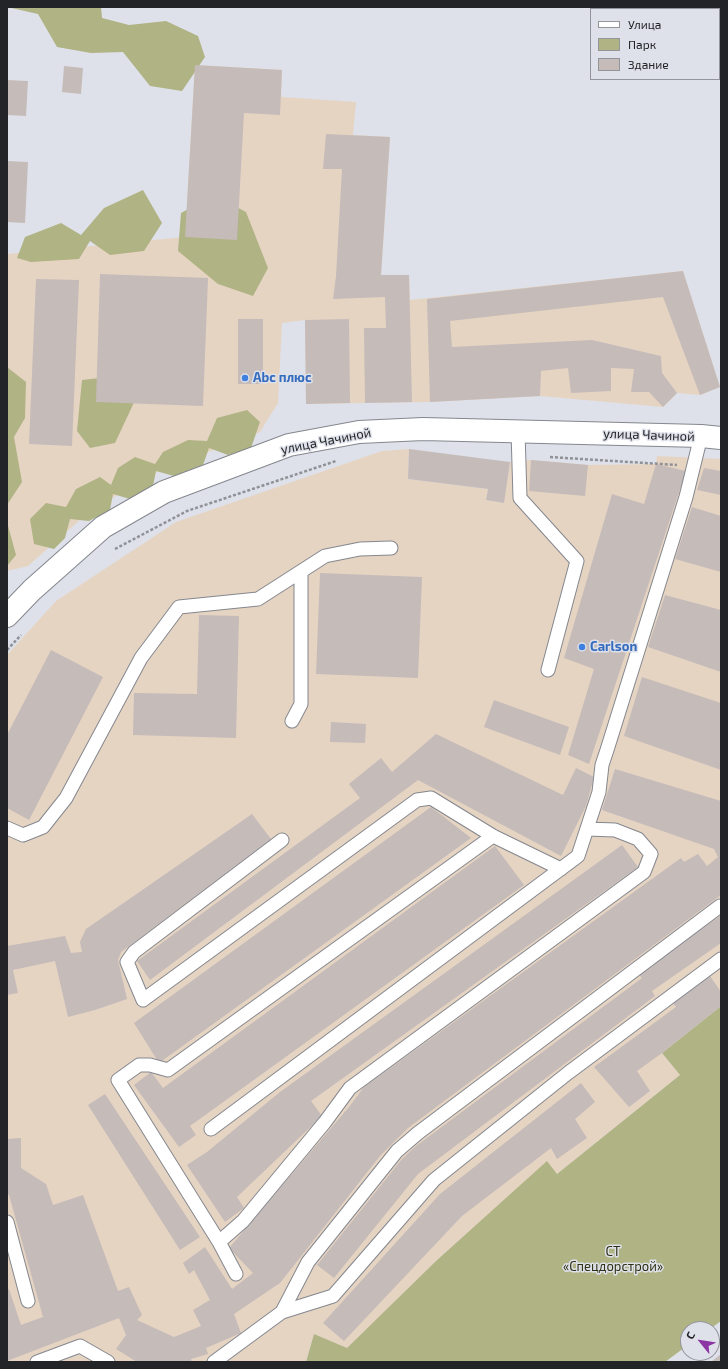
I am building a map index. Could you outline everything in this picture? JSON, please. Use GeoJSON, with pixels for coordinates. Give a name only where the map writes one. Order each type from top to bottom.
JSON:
{"type":"FeatureCollection","features":[{"type":"Feature","properties":{"kind":"street","name":"улица Чачиной"},"geometry":{"type":"LineString","coordinates":[[7,616],[32,590],[103,527],[164,492],[289,445],[359,432],[423,429],[711,437]]}},
{"type":"Feature","properties":{"kind":"lane"},"geometry":{"type":"LineString","coordinates":[[518,431],[520,498],[577,560],[548,670]]}},
{"type":"Feature","properties":{"kind":"lane"},"geometry":{"type":"LineString","coordinates":[[211,1129],[578,856],[599,792],[602,765],[684,505],[694,466],[711,437]]}},
{"type":"Feature","properties":{"kind":"lane"},"geometry":{"type":"LineString","coordinates":[[7,828],[23,835],[43,827],[66,798],[141,658],[179,606],[258,599],[325,556],[360,549],[391,548]]}},
{"type":"Feature","properties":{"kind":"lane"},"geometry":{"type":"LineString","coordinates":[[292,721],[302,704],[301,572]]}},
{"type":"Feature","properties":{"kind":"lane"},"geometry":{"type":"LineString","coordinates":[[282,840],[134,952],[126,962],[143,1000],[417,800],[431,798],[493,836],[561,869]]}},
{"type":"Feature","properties":{"kind":"lane"},"geometry":{"type":"LineString","coordinates":[[219,1242],[243,1221],[325,1122],[350,1088],[644,872],[651,854],[638,839],[615,830],[587,828]]}},
{"type":"Feature","properties":{"kind":"lane"},"geometry":{"type":"LineString","coordinates":[[236,1274],[219,1242],[118,1080],[139,1065],[150,1065],[168,1070],[493,836]]}},
{"type":"Feature","properties":{"kind":"lane"},"geometry":{"type":"LineString","coordinates":[[282,1312],[308,1262],[397,1152],[431,1124],[713,911],[720,906],[721,907]]}},
{"type":"Feature","properties":{"kind":"lane"},"geometry":{"type":"LineString","coordinates":[[214,1362],[282,1312],[333,1296],[434,1180],[568,1072],[721,959]]}},
{"type":"Feature","properties":{"kind":"lane"},"geometry":{"type":"LineString","coordinates":[[7,1222],[28,1301]]}},
{"type":"Feature","properties":{"kind":"lane"},"geometry":{"type":"LineString","coordinates":[[37,1362],[80,1346],[108,1362]]}},
{"type":"Feature","properties":{"kind":"path"},"geometry":{"type":"LineString","coordinates":[[519,454],[694,466]]}},
{"type":"Feature","properties":{"kind":"path"},"geometry":{"type":"LineString","coordinates":[[109,553],[115,548],[187,511],[336,461]]}},
{"type":"Feature","properties":{"kind":"path"},"geometry":{"type":"LineString","coordinates":[[7,650],[22,634]]}},
{"type":"Feature","properties":{"kind":"shaded area"},"geometry":{"type":"Polygon","coordinates":[[[195,65],[282,70],[282,97],[356,102],[353,135],[390,137],[381,275],[409,275],[410,300],[683,271],[720,387],[700,395],[677,393],[663,407],[540,396],[430,402],[306,404],[305,320],[282,323],[278,403],[260,432],[159,471],[90,511],[28,566],[7,571],[7,254],[185,237],[195,65]]]}},
{"type":"Feature","properties":{"kind":"shaded area"},"geometry":{"type":"Polygon","coordinates":[[[409,449],[408,479],[488,489],[486,500],[503,503],[510,462],[531,460],[588,465],[656,464],[657,456],[721,459],[721,1006],[662,1053],[680,1075],[557,1174],[547,1162],[436,1261],[347,1349],[314,1334],[306,1362],[7,1362],[7,655],[56,601],[176,522],[382,451],[409,449]]]}},
{"type":"Feature","properties":{"kind":"green space"},"geometry":{"type":"Polygon","coordinates":[[[7,7],[101,7],[102,18],[129,25],[166,21],[198,36],[205,57],[182,91],[150,86],[123,52],[91,53],[57,47],[38,14],[7,7]]]}},
{"type":"Feature","properties":{"kind":"green space"},"geometry":{"type":"Polygon","coordinates":[[[143,190],[162,223],[144,251],[110,255],[90,241],[79,259],[31,262],[17,258],[25,237],[61,223],[81,235],[104,208],[143,190]]]}},
{"type":"Feature","properties":{"kind":"green space"},"geometry":{"type":"Polygon","coordinates":[[[214,195],[246,212],[268,268],[253,296],[218,284],[178,251],[181,213],[214,195]]]}},
{"type":"Feature","properties":{"kind":"green space"},"geometry":{"type":"Polygon","coordinates":[[[7,367],[26,382],[25,418],[14,437],[22,482],[7,505],[7,367]]]}},
{"type":"Feature","properties":{"kind":"green space"},"geometry":{"type":"Polygon","coordinates":[[[117,376],[137,396],[115,443],[90,448],[77,431],[82,380],[117,376]]]}},
{"type":"Feature","properties":{"kind":"green space"},"geometry":{"type":"Polygon","coordinates":[[[247,410],[260,422],[251,448],[228,455],[209,448],[203,465],[174,476],[156,471],[153,486],[130,499],[113,494],[110,510],[89,521],[70,519],[65,538],[54,549],[34,544],[30,519],[46,503],[66,507],[76,489],[100,477],[111,485],[118,468],[135,457],[155,464],[163,452],[188,440],[207,441],[217,418],[247,410]]]}},
{"type":"Feature","properties":{"kind":"green space"},"geometry":{"type":"Polygon","coordinates":[[[7,522],[16,555],[7,566],[7,522]]]}},
{"type":"Feature","properties":{"kind":"green space","name":"СТ «Спецдорстрой»"},"geometry":{"type":"Polygon","coordinates":[[[721,1006],[721,1321],[680,1321],[680,1351],[665,1362],[306,1362],[314,1334],[347,1348],[436,1261],[547,1161],[557,1174],[680,1075],[662,1053],[721,1006]]]}},
{"type":"Feature","properties":{"kind":"building"},"geometry":{"type":"Polygon","coordinates":[[[195,65],[282,70],[280,115],[244,113],[237,240],[185,237],[195,65]]]}},
{"type":"Feature","properties":{"kind":"building"},"geometry":{"type":"Polygon","coordinates":[[[64,66],[83,68],[81,94],[62,92],[64,66]]]}},
{"type":"Feature","properties":{"kind":"building"},"geometry":{"type":"Polygon","coordinates":[[[7,80],[28,81],[26,116],[7,115],[7,80]]]}},
{"type":"Feature","properties":{"kind":"building"},"geometry":{"type":"Polygon","coordinates":[[[326,134],[390,137],[381,275],[409,275],[412,402],[365,403],[364,328],[386,328],[385,297],[333,299],[336,276],[342,169],[323,169],[326,134]]]}},
{"type":"Feature","properties":{"kind":"building"},"geometry":{"type":"Polygon","coordinates":[[[7,161],[28,162],[25,223],[7,222],[7,161]]]}},
{"type":"Feature","properties":{"kind":"building"},"geometry":{"type":"Polygon","coordinates":[[[683,271],[720,387],[700,395],[663,297],[450,321],[452,347],[592,340],[661,356],[662,373],[677,393],[663,407],[649,392],[631,392],[634,369],[611,368],[611,391],[571,393],[568,368],[541,371],[540,396],[430,402],[427,299],[683,271]]]}},
{"type":"Feature","properties":{"kind":"building"},"geometry":{"type":"Polygon","coordinates":[[[100,274],[208,278],[203,406],[96,402],[100,274]]]}},
{"type":"Feature","properties":{"kind":"building"},"geometry":{"type":"Polygon","coordinates":[[[36,279],[79,280],[72,446],[29,444],[36,279]]]}},
{"type":"Feature","properties":{"kind":"building"},"geometry":{"type":"Polygon","coordinates":[[[238,319],[263,319],[263,384],[238,384],[238,319]]]}},
{"type":"Feature","properties":{"kind":"building"},"geometry":{"type":"Polygon","coordinates":[[[349,319],[350,403],[306,404],[305,320],[349,319]]]}},
{"type":"Feature","properties":{"kind":"building"},"geometry":{"type":"Polygon","coordinates":[[[409,449],[510,462],[504,503],[486,500],[488,489],[408,479],[409,449]]]}},
{"type":"Feature","properties":{"kind":"building"},"geometry":{"type":"Polygon","coordinates":[[[531,460],[588,465],[585,496],[529,491],[531,460]]]}},
{"type":"Feature","properties":{"kind":"building"},"geometry":{"type":"Polygon","coordinates":[[[656,464],[686,471],[589,764],[568,755],[594,669],[564,658],[612,494],[644,504],[656,464]]]}},
{"type":"Feature","properties":{"kind":"building"},"geometry":{"type":"Polygon","coordinates":[[[704,468],[721,471],[721,495],[697,490],[704,468]]]}},
{"type":"Feature","properties":{"kind":"building"},"geometry":{"type":"Polygon","coordinates":[[[692,507],[721,516],[721,572],[675,559],[692,507]]]}},
{"type":"Feature","properties":{"kind":"building"},"geometry":{"type":"Polygon","coordinates":[[[320,573],[422,577],[418,678],[316,674],[320,573]]]}},
{"type":"Feature","properties":{"kind":"building"},"geometry":{"type":"Polygon","coordinates":[[[665,595],[721,610],[721,672],[648,647],[665,595]]]}},
{"type":"Feature","properties":{"kind":"building"},"geometry":{"type":"Polygon","coordinates":[[[199,615],[239,616],[236,738],[133,735],[134,693],[197,694],[199,615]]]}},
{"type":"Feature","properties":{"kind":"building"},"geometry":{"type":"Polygon","coordinates":[[[51,650],[103,677],[29,820],[7,808],[7,732],[8,733],[51,650]]]}},
{"type":"Feature","properties":{"kind":"building"},"geometry":{"type":"Polygon","coordinates":[[[642,677],[721,703],[721,770],[624,736],[642,677]]]}},
{"type":"Feature","properties":{"kind":"building"},"geometry":{"type":"Polygon","coordinates":[[[494,700],[569,727],[560,755],[484,727],[494,700]]]}},
{"type":"Feature","properties":{"kind":"building"},"geometry":{"type":"Polygon","coordinates":[[[331,722],[366,724],[365,743],[330,742],[331,722]]]}},
{"type":"Feature","properties":{"kind":"building"},"geometry":{"type":"Polygon","coordinates":[[[436,734],[563,795],[576,768],[594,777],[586,806],[561,856],[418,780],[150,980],[137,961],[360,798],[349,784],[381,758],[392,772],[436,734]]]}},
{"type":"Feature","properties":{"kind":"building"},"geometry":{"type":"Polygon","coordinates":[[[615,769],[721,801],[721,895],[408,1128],[380,1156],[280,1283],[234,1314],[241,1333],[206,1348],[208,1354],[191,1359],[192,1362],[137,1362],[116,1349],[126,1335],[119,1318],[7,1361],[7,1290],[9,1289],[21,1325],[43,1317],[9,1195],[7,1194],[7,1139],[21,1138],[21,1168],[46,1184],[53,1205],[83,1195],[118,1291],[129,1287],[142,1315],[137,1320],[174,1337],[201,1326],[193,1310],[210,1300],[194,1270],[189,1274],[183,1263],[205,1247],[232,1289],[253,1273],[229,1248],[349,1107],[364,1087],[681,858],[684,862],[698,854],[707,866],[718,857],[714,849],[602,810],[615,769]]]}},
{"type":"Feature","properties":{"kind":"building"},"geometry":{"type":"Polygon","coordinates":[[[431,807],[471,838],[159,1063],[134,1023],[431,807]]]}},
{"type":"Feature","properties":{"kind":"building"},"geometry":{"type":"Polygon","coordinates":[[[252,814],[271,839],[121,952],[118,960],[127,999],[68,1017],[55,961],[13,970],[18,993],[7,995],[7,946],[65,936],[71,953],[82,952],[80,942],[86,929],[252,814]]]}},
{"type":"Feature","properties":{"kind":"building"},"geometry":{"type":"Polygon","coordinates":[[[622,845],[638,867],[311,1101],[322,1116],[237,1197],[244,1208],[225,1222],[187,1165],[207,1152],[280,1092],[622,845]]]}},
{"type":"Feature","properties":{"kind":"building"},"geometry":{"type":"Polygon","coordinates":[[[495,846],[524,885],[190,1126],[196,1135],[179,1147],[134,1085],[151,1072],[163,1088],[495,846]]]}},
{"type":"Feature","properties":{"kind":"building"},"geometry":{"type":"Polygon","coordinates":[[[720,916],[721,943],[652,991],[655,996],[418,1174],[334,1278],[317,1265],[402,1159],[416,1146],[642,978],[638,974],[720,916]]]}},
{"type":"Feature","properties":{"kind":"building"},"geometry":{"type":"Polygon","coordinates":[[[710,976],[721,992],[721,1006],[637,1071],[650,1091],[629,1107],[594,1067],[676,1007],[672,1002],[710,976]]]}},
{"type":"Feature","properties":{"kind":"building"},"geometry":{"type":"Polygon","coordinates":[[[581,1083],[595,1102],[575,1119],[587,1138],[557,1159],[551,1148],[462,1216],[344,1341],[323,1323],[440,1194],[581,1083]]]}},
{"type":"Feature","properties":{"kind":"building"},"geometry":{"type":"Polygon","coordinates":[[[105,1094],[200,1237],[180,1250],[88,1105],[105,1094]]]}},
{"type":"Feature","properties":{"kind":"building"},"geometry":{"type":"Polygon","coordinates":[[[721,1354],[721,1362],[711,1362],[720,1361],[721,1354]]]}},
{"type":"Feature","properties":{"kind":"place","name":"Аbc плюс"},"geometry":{"type":"Point","coordinates":[245,378]}},
{"type":"Feature","properties":{"kind":"place","name":"Carlson"},"geometry":{"type":"Point","coordinates":[582,647]}}]}
